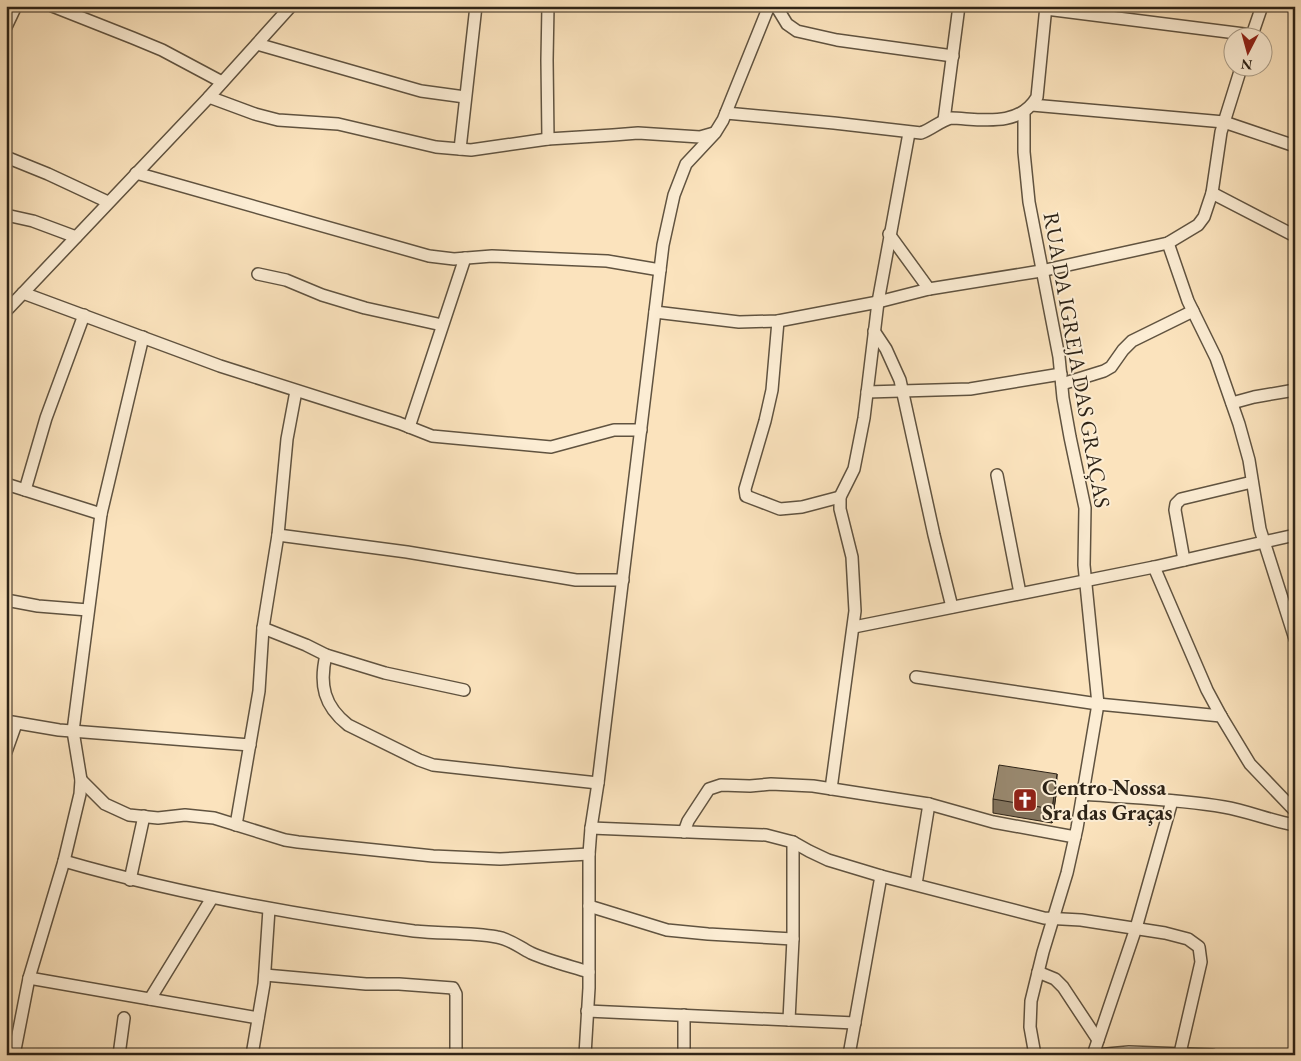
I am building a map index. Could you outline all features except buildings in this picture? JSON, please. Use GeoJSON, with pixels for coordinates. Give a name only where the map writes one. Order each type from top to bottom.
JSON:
{"type":"FeatureCollection","features":[{"type":"Feature","properties":{"kind":"street"},"geometry":{"type":"LineString","coordinates":[[6,27],[16,6]]}},
{"type":"Feature","properties":{"kind":"street"},"geometry":{"type":"LineString","coordinates":[[52,6],[140,41],[222,82]]}},
{"type":"Feature","properties":{"kind":"street"},"geometry":{"type":"LineString","coordinates":[[6,311],[209,97],[292,6]]}},
{"type":"Feature","properties":{"kind":"street"},"geometry":{"type":"LineString","coordinates":[[460,149],[476,6]]}},
{"type":"Feature","properties":{"kind":"street"},"geometry":{"type":"LineString","coordinates":[[548,6],[548,139]]}},
{"type":"Feature","properties":{"kind":"street"},"geometry":{"type":"LineString","coordinates":[[585,1055],[588,1011],[589,854],[591,828],[663,245],[674,195],[686,164],[716,133],[769,6]]}},
{"type":"Feature","properties":{"kind":"street"},"geometry":{"type":"LineString","coordinates":[[776,6],[788,24],[797,31],[837,40],[953,56]]}},
{"type":"Feature","properties":{"kind":"street"},"geometry":{"type":"LineString","coordinates":[[944,120],[959,6]]}},
{"type":"Feature","properties":{"kind":"street"},"geometry":{"type":"LineString","coordinates":[[1255,28],[1262,6]]}},
{"type":"Feature","properties":{"kind":"street"},"geometry":{"type":"LineString","coordinates":[[1046,8],[1224,32]]}},
{"type":"Feature","properties":{"kind":"street","name":"RUA DA IGREJA DAS GRAÇAS"},"geometry":{"type":"LineString","coordinates":[[1035,1055],[1030,1027],[1030,1014],[1038,972],[1067,873],[1075,837],[1098,704],[1084,566],[1085,508],[1070,437],[1059,357],[1026,179],[1028,109],[1037,97],[1046,8]]}},
{"type":"Feature","properties":{"kind":"street"},"geometry":{"type":"LineString","coordinates":[[257,44],[421,91],[465,98]]}},
{"type":"Feature","properties":{"kind":"street"},"geometry":{"type":"LineString","coordinates":[[655,312],[739,322],[778,321],[878,302],[929,289],[1042,271],[1168,243],[1198,225],[1204,217],[1212,193],[1221,132],[1237,78]]}},
{"type":"Feature","properties":{"kind":"street"},"geometry":{"type":"LineString","coordinates":[[209,97],[255,114],[278,120],[338,124],[436,147],[471,150],[548,139],[638,133],[700,137],[716,133]]}},
{"type":"Feature","properties":{"kind":"street"},"geometry":{"type":"LineString","coordinates":[[726,112],[921,133],[951,118],[1006,119],[1028,109],[1224,122],[1295,146]]}},
{"type":"Feature","properties":{"kind":"street"},"geometry":{"type":"LineString","coordinates":[[831,789],[856,611],[852,557],[840,509],[840,497],[854,469],[864,418],[878,302],[909,133]]}},
{"type":"Feature","properties":{"kind":"street"},"geometry":{"type":"LineString","coordinates":[[6,157],[108,202]]}},
{"type":"Feature","properties":{"kind":"street"},"geometry":{"type":"LineString","coordinates":[[136,173],[429,256],[454,259],[492,256],[607,261],[660,270]]}},
{"type":"Feature","properties":{"kind":"street"},"geometry":{"type":"LineString","coordinates":[[1212,193],[1295,236]]}},
{"type":"Feature","properties":{"kind":"street"},"geometry":{"type":"LineString","coordinates":[[6,215],[33,221],[76,237]]}},
{"type":"Feature","properties":{"kind":"street"},"geometry":{"type":"LineString","coordinates":[[889,234],[929,289]]}},
{"type":"Feature","properties":{"kind":"street"},"geometry":{"type":"LineString","coordinates":[[1168,243],[1193,312],[1216,358],[1232,403],[1249,460],[1264,541],[1295,639]]}},
{"type":"Feature","properties":{"kind":"street"},"geometry":{"type":"LineString","coordinates":[[409,428],[465,258]]}},
{"type":"Feature","properties":{"kind":"street"},"geometry":{"type":"LineString","coordinates":[[258,274],[286,280],[322,295],[365,308],[442,325]]}},
{"type":"Feature","properties":{"kind":"street"},"geometry":{"type":"LineString","coordinates":[[23,293],[296,391],[432,436],[551,446],[614,430],[641,430]]}},
{"type":"Feature","properties":{"kind":"street"},"geometry":{"type":"LineString","coordinates":[[867,392],[970,389],[1062,379],[1104,372],[1111,367],[1132,341],[1193,312]]}},
{"type":"Feature","properties":{"kind":"street"},"geometry":{"type":"LineString","coordinates":[[25,490],[46,418],[84,315]]}},
{"type":"Feature","properties":{"kind":"street"},"geometry":{"type":"LineString","coordinates":[[778,321],[772,390],[745,488],[746,496],[780,509],[840,497]]}},
{"type":"Feature","properties":{"kind":"street"},"geometry":{"type":"LineString","coordinates":[[874,331],[895,366],[903,391],[934,535],[952,607]]}},
{"type":"Feature","properties":{"kind":"street"},"geometry":{"type":"LineString","coordinates":[[14,1055],[29,978],[64,862],[80,794],[81,780],[73,731],[101,514],[143,337]]}},
{"type":"Feature","properties":{"kind":"street"},"geometry":{"type":"LineString","coordinates":[[1232,403],[1295,390]]}},
{"type":"Feature","properties":{"kind":"street"},"geometry":{"type":"LineString","coordinates":[[236,825],[259,691],[263,628],[278,535],[287,439],[296,391]]}},
{"type":"Feature","properties":{"kind":"street"},"geometry":{"type":"LineString","coordinates":[[997,475],[1020,593]]}},
{"type":"Feature","properties":{"kind":"street"},"geometry":{"type":"LineString","coordinates":[[1184,560],[1175,510],[1176,504],[1181,498],[1252,482]]}},
{"type":"Feature","properties":{"kind":"street"},"geometry":{"type":"LineString","coordinates":[[6,484],[101,514]]}},
{"type":"Feature","properties":{"kind":"street"},"geometry":{"type":"LineString","coordinates":[[854,627],[1184,560],[1295,534]]}},
{"type":"Feature","properties":{"kind":"street"},"geometry":{"type":"LineString","coordinates":[[278,535],[407,552],[576,580],[623,580]]}},
{"type":"Feature","properties":{"kind":"street"},"geometry":{"type":"LineString","coordinates":[[1154,566],[1207,690],[1221,716],[1250,764],[1295,811]]}},
{"type":"Feature","properties":{"kind":"street"},"geometry":{"type":"LineString","coordinates":[[6,600],[38,606],[88,610]]}},
{"type":"Feature","properties":{"kind":"street"},"geometry":{"type":"LineString","coordinates":[[263,628],[326,655],[385,673],[464,690]]}},
{"type":"Feature","properties":{"kind":"street"},"geometry":{"type":"LineString","coordinates":[[326,655],[322,675],[323,685],[326,698],[338,717],[348,725],[419,760],[433,765],[598,783]]}},
{"type":"Feature","properties":{"kind":"street"},"geometry":{"type":"LineString","coordinates":[[916,676],[1098,704],[1221,716]]}},
{"type":"Feature","properties":{"kind":"street"},"geometry":{"type":"LineString","coordinates":[[6,752],[11,723],[73,731],[250,745]]}},
{"type":"Feature","properties":{"kind":"street"},"geometry":{"type":"LineString","coordinates":[[81,780],[105,804],[129,814],[158,818],[185,815],[214,818],[285,840],[434,856],[500,858],[589,854]]}},
{"type":"Feature","properties":{"kind":"street"},"geometry":{"type":"LineString","coordinates":[[684,832],[688,821],[709,788],[716,786],[771,784],[813,786],[929,804],[992,822],[1075,837]]}},
{"type":"Feature","properties":{"kind":"street"},"geometry":{"type":"LineString","coordinates":[[1083,794],[1224,807],[1295,825]]}},
{"type":"Feature","properties":{"kind":"street"},"geometry":{"type":"LineString","coordinates":[[1172,801],[1136,928],[1094,1055],[1129,1052],[1212,1055]]}},
{"type":"Feature","properties":{"kind":"street"},"geometry":{"type":"LineString","coordinates":[[916,884],[929,804]]}},
{"type":"Feature","properties":{"kind":"street"},"geometry":{"type":"LineString","coordinates":[[130,880],[144,816]]}},
{"type":"Feature","properties":{"kind":"street"},"geometry":{"type":"LineString","coordinates":[[591,828],[766,835],[793,842],[828,860],[880,876],[1044,918],[1081,920],[1188,938],[1199,947],[1201,962],[1180,1053]]}},
{"type":"Feature","properties":{"kind":"street"},"geometry":{"type":"LineString","coordinates":[[789,1020],[793,939],[793,842]]}},
{"type":"Feature","properties":{"kind":"street"},"geometry":{"type":"LineString","coordinates":[[64,862],[130,880],[269,909],[416,931],[499,937],[518,944],[530,952],[589,972]]}},
{"type":"Feature","properties":{"kind":"street"},"geometry":{"type":"LineString","coordinates":[[849,1055],[880,876]]}},
{"type":"Feature","properties":{"kind":"street"},"geometry":{"type":"LineString","coordinates":[[150,999],[212,898]]}},
{"type":"Feature","properties":{"kind":"street"},"geometry":{"type":"LineString","coordinates":[[589,906],[666,930],[793,939]]}},
{"type":"Feature","properties":{"kind":"street"},"geometry":{"type":"LineString","coordinates":[[252,1055],[264,975],[269,909]]}},
{"type":"Feature","properties":{"kind":"street"},"geometry":{"type":"LineString","coordinates":[[1038,972],[1055,979],[1063,986],[1098,1040]]}},
{"type":"Feature","properties":{"kind":"street"},"geometry":{"type":"LineString","coordinates":[[264,975],[366,984],[399,984],[453,988],[456,994],[456,1055]]}},
{"type":"Feature","properties":{"kind":"street"},"geometry":{"type":"LineString","coordinates":[[29,978],[258,1018]]}},
{"type":"Feature","properties":{"kind":"street"},"geometry":{"type":"LineString","coordinates":[[588,1011],[855,1023]]}},
{"type":"Feature","properties":{"kind":"street"},"geometry":{"type":"LineString","coordinates":[[684,1015],[684,1055]]}},
{"type":"Feature","properties":{"kind":"street"},"geometry":{"type":"LineString","coordinates":[[119,1055],[124,1018]]}},
{"type":"Feature","properties":{"kind":"place","name":"Centro Nossa Sra das Graças"},"geometry":{"type":"Point","coordinates":[1025,800]}}]}
